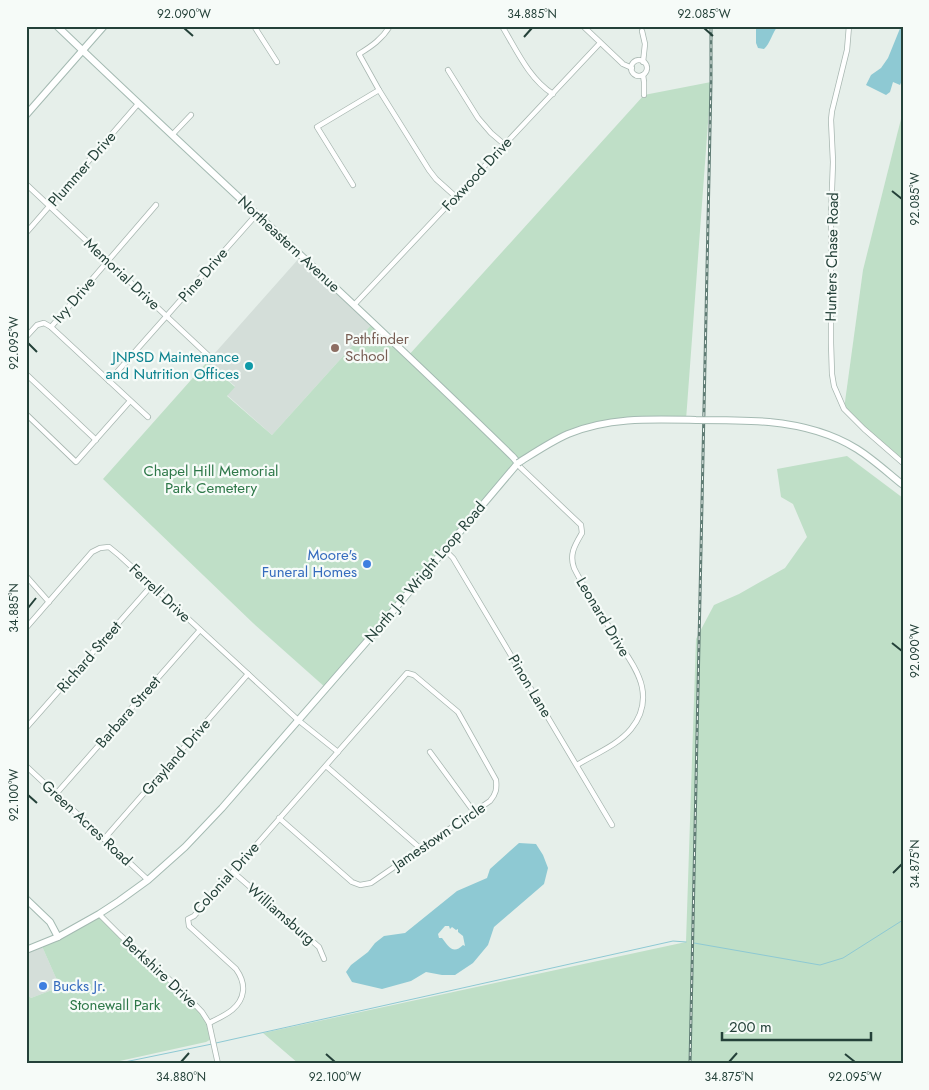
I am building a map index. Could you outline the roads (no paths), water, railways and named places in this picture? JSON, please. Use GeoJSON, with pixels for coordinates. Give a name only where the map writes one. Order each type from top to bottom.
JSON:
{"type":"FeatureCollection","features":[{"type":"Feature","properties":{"kind":"main road","name":"Northeastern Avenue"},"geometry":{"type":"LineString","coordinates":[[58,26],[138,104],[454,399],[518,464]]}},
{"type":"Feature","properties":{"kind":"main road"},"geometry":{"type":"LineString","coordinates":[[26,115],[104,26]]}},
{"type":"Feature","properties":{"kind":"main road","name":"North J P Wright Loop Road"},"geometry":{"type":"LineString","coordinates":[[26,950],[58,937],[99,914],[148,880],[186,847],[208,824],[518,464],[552,442],[591,426],[640,419],[769,422],[805,427],[823,432],[857,449],[903,485]]}},
{"type":"Feature","properties":{"kind":"main road"},"geometry":{"type":"LineString","coordinates":[[26,900],[50,922],[58,937]]}},
{"type":"Feature","properties":{"kind":"street"},"geometry":{"type":"LineString","coordinates":[[254,26],[277,62]]}},
{"type":"Feature","properties":{"kind":"street"},"geometry":{"type":"LineString","coordinates":[[390,26],[380,39],[359,54],[429,170],[456,196]]}},
{"type":"Feature","properties":{"kind":"street"},"geometry":{"type":"LineString","coordinates":[[502,26],[533,75],[553,94]]}},
{"type":"Feature","properties":{"kind":"street"},"geometry":{"type":"LineString","coordinates":[[583,26],[623,64],[632,68],[634,74],[643,75]]}},
{"type":"Feature","properties":{"kind":"street","name":"Hunters Chase Road"},"geometry":{"type":"LineString","coordinates":[[849,26],[847,50],[830,120],[833,162],[831,216],[832,374],[836,391],[844,409],[864,429],[903,462]]}},
{"type":"Feature","properties":{"kind":"street"},"geometry":{"type":"LineString","coordinates":[[642,31],[645,44],[643,62],[647,69],[643,75],[644,96]]}},
{"type":"Feature","properties":{"kind":"street","name":"Foxwood Drive"},"geometry":{"type":"LineString","coordinates":[[354,305],[600,43]]}},
{"type":"Feature","properties":{"kind":"street"},"geometry":{"type":"LineString","coordinates":[[632,68],[636,62],[643,62]]}},
{"type":"Feature","properties":{"kind":"street"},"geometry":{"type":"LineString","coordinates":[[448,70],[478,118],[505,145]]}},
{"type":"Feature","properties":{"kind":"street"},"geometry":{"type":"LineString","coordinates":[[353,185],[318,127],[379,90]]}},
{"type":"Feature","properties":{"kind":"street","name":"Plummer Drive"},"geometry":{"type":"LineString","coordinates":[[26,234],[138,104]]}},
{"type":"Feature","properties":{"kind":"street"},"geometry":{"type":"LineString","coordinates":[[172,135],[191,116]]}},
{"type":"Feature","properties":{"kind":"street","name":"Memorial Drive"},"geometry":{"type":"LineString","coordinates":[[26,184],[212,359],[216,360],[219,358]]}},
{"type":"Feature","properties":{"kind":"street","name":"Ivy Drive"},"geometry":{"type":"LineString","coordinates":[[51,327],[156,205]]}},
{"type":"Feature","properties":{"kind":"street","name":"Pine Drive"},"geometry":{"type":"LineString","coordinates":[[109,381],[256,215]]}},
{"type":"Feature","properties":{"kind":"street","name":"Ivy Drive"},"geometry":{"type":"LineString","coordinates":[[26,337],[37,325],[44,323],[51,327],[109,381]]}},
{"type":"Feature","properties":{"kind":"street"},"geometry":{"type":"LineString","coordinates":[[26,374],[96,440]]}},
{"type":"Feature","properties":{"kind":"street"},"geometry":{"type":"LineString","coordinates":[[109,381],[148,418]]}},
{"type":"Feature","properties":{"kind":"street"},"geometry":{"type":"LineString","coordinates":[[26,414],[76,462],[130,401]]}},
{"type":"Feature","properties":{"kind":"street","name":"Leonard Drive"},"geometry":{"type":"LineString","coordinates":[[518,464],[580,525],[582,534],[572,552],[574,568],[626,653],[642,686],[641,711],[630,730],[618,741],[577,765]]}},
{"type":"Feature","properties":{"kind":"street","name":"Ferrell Drive"},"geometry":{"type":"LineString","coordinates":[[26,628],[92,552],[109,547],[298,720]]}},
{"type":"Feature","properties":{"kind":"street","name":"Pinon Lane"},"geometry":{"type":"LineString","coordinates":[[444,550],[453,558],[612,824]]}},
{"type":"Feature","properties":{"kind":"street"},"geometry":{"type":"LineString","coordinates":[[26,576],[49,602]]}},
{"type":"Feature","properties":{"kind":"street","name":"Richard Street"},"geometry":{"type":"LineString","coordinates":[[26,728],[152,585]]}},
{"type":"Feature","properties":{"kind":"street","name":"Barbara Street"},"geometry":{"type":"LineString","coordinates":[[56,794],[200,630]]}},
{"type":"Feature","properties":{"kind":"street","name":"Colonial Drive"},"geometry":{"type":"LineString","coordinates":[[209,1023],[230,1012],[238,1005],[243,993],[243,983],[236,969],[189,926],[188,919],[194,916],[407,673]]}},
{"type":"Feature","properties":{"kind":"street","name":"Jamestown Circle"},"geometry":{"type":"LineString","coordinates":[[279,818],[352,882],[360,885],[371,883],[490,801],[495,795],[497,788],[496,780],[458,712],[414,675],[407,673]]}},
{"type":"Feature","properties":{"kind":"street","name":"Grayland Drive"},"geometry":{"type":"LineString","coordinates":[[104,840],[248,674]]}},
{"type":"Feature","properties":{"kind":"street"},"geometry":{"type":"LineString","coordinates":[[298,720],[338,752]]}},
{"type":"Feature","properties":{"kind":"street"},"geometry":{"type":"LineString","coordinates":[[430,752],[474,812]]}},
{"type":"Feature","properties":{"kind":"street","name":"Green Acres Road"},"geometry":{"type":"LineString","coordinates":[[26,766],[148,880]]}},
{"type":"Feature","properties":{"kind":"street"},"geometry":{"type":"LineString","coordinates":[[326,766],[421,848]]}},
{"type":"Feature","properties":{"kind":"street","name":"Williamsburg"},"geometry":{"type":"LineString","coordinates":[[233,872],[319,947],[324,959]]}},
{"type":"Feature","properties":{"kind":"street","name":"Berkshire Drive"},"geometry":{"type":"LineString","coordinates":[[99,914],[186,994],[202,1012],[209,1023],[218,1064]]}},
{"type":"Feature","properties":{"kind":"water"},"geometry":{"type":"Polygon","coordinates":[[[756,26],[778,26],[764,49],[758,48],[756,43],[756,26]]]}},
{"type":"Feature","properties":{"kind":"water"},"geometry":{"type":"Polygon","coordinates":[[[901,26],[903,26],[903,78],[900,85],[893,82],[890,92],[886,95],[866,85],[871,75],[881,68],[888,58],[901,26]]]}},
{"type":"Feature","properties":{"kind":"water"},"geometry":{"type":"Polygon","coordinates":[[[519,843],[536,844],[548,868],[544,884],[494,927],[488,945],[473,963],[455,975],[426,972],[411,981],[382,989],[352,982],[346,972],[375,943],[384,936],[405,933],[457,891],[487,878],[490,869],[519,843]],[[445,926],[438,934],[439,938],[442,938],[454,949],[465,946],[463,936],[458,932],[458,929],[456,930],[452,927],[450,929],[449,926],[445,926]]]}},
{"type":"Feature","properties":{"kind":"waterway"},"geometry":{"type":"LineString","coordinates":[[694,943],[820,965],[843,958],[903,920]]}},
{"type":"Feature","properties":{"kind":"waterway"},"geometry":{"type":"LineString","coordinates":[[216,1043],[673,941],[686,942]]}},
{"type":"Feature","properties":{"kind":"waterway"},"geometry":{"type":"LineString","coordinates":[[115,1064],[212,1044]]}},
{"type":"Feature","properties":{"kind":"railway"},"geometry":{"type":"LineString","coordinates":[[690,1064],[711,26]]}},
{"type":"Feature","properties":{"kind":"place","name":"Pathfinder School"},"geometry":{"type":"Point","coordinates":[335,348]}},
{"type":"Feature","properties":{"kind":"place","name":"JNPSD Maintenance and Nutrition Offices"},"geometry":{"type":"Point","coordinates":[249,366]}},
{"type":"Feature","properties":{"kind":"place","name":"Moore's Funeral Homes"},"geometry":{"type":"Point","coordinates":[367,564]}},
{"type":"Feature","properties":{"kind":"place","name":"Bucks Jr."},"geometry":{"type":"Point","coordinates":[43,986]}},
{"type":"Feature","properties":{"kind":"park label","name":"Chapel Hill Memorial Park Cemetery"},"geometry":{"type":"Point","coordinates":[211,480]}},
{"type":"Feature","properties":{"kind":"park label","name":"Stonewall Park"},"geometry":{"type":"Point","coordinates":[115,1005]}}]}
